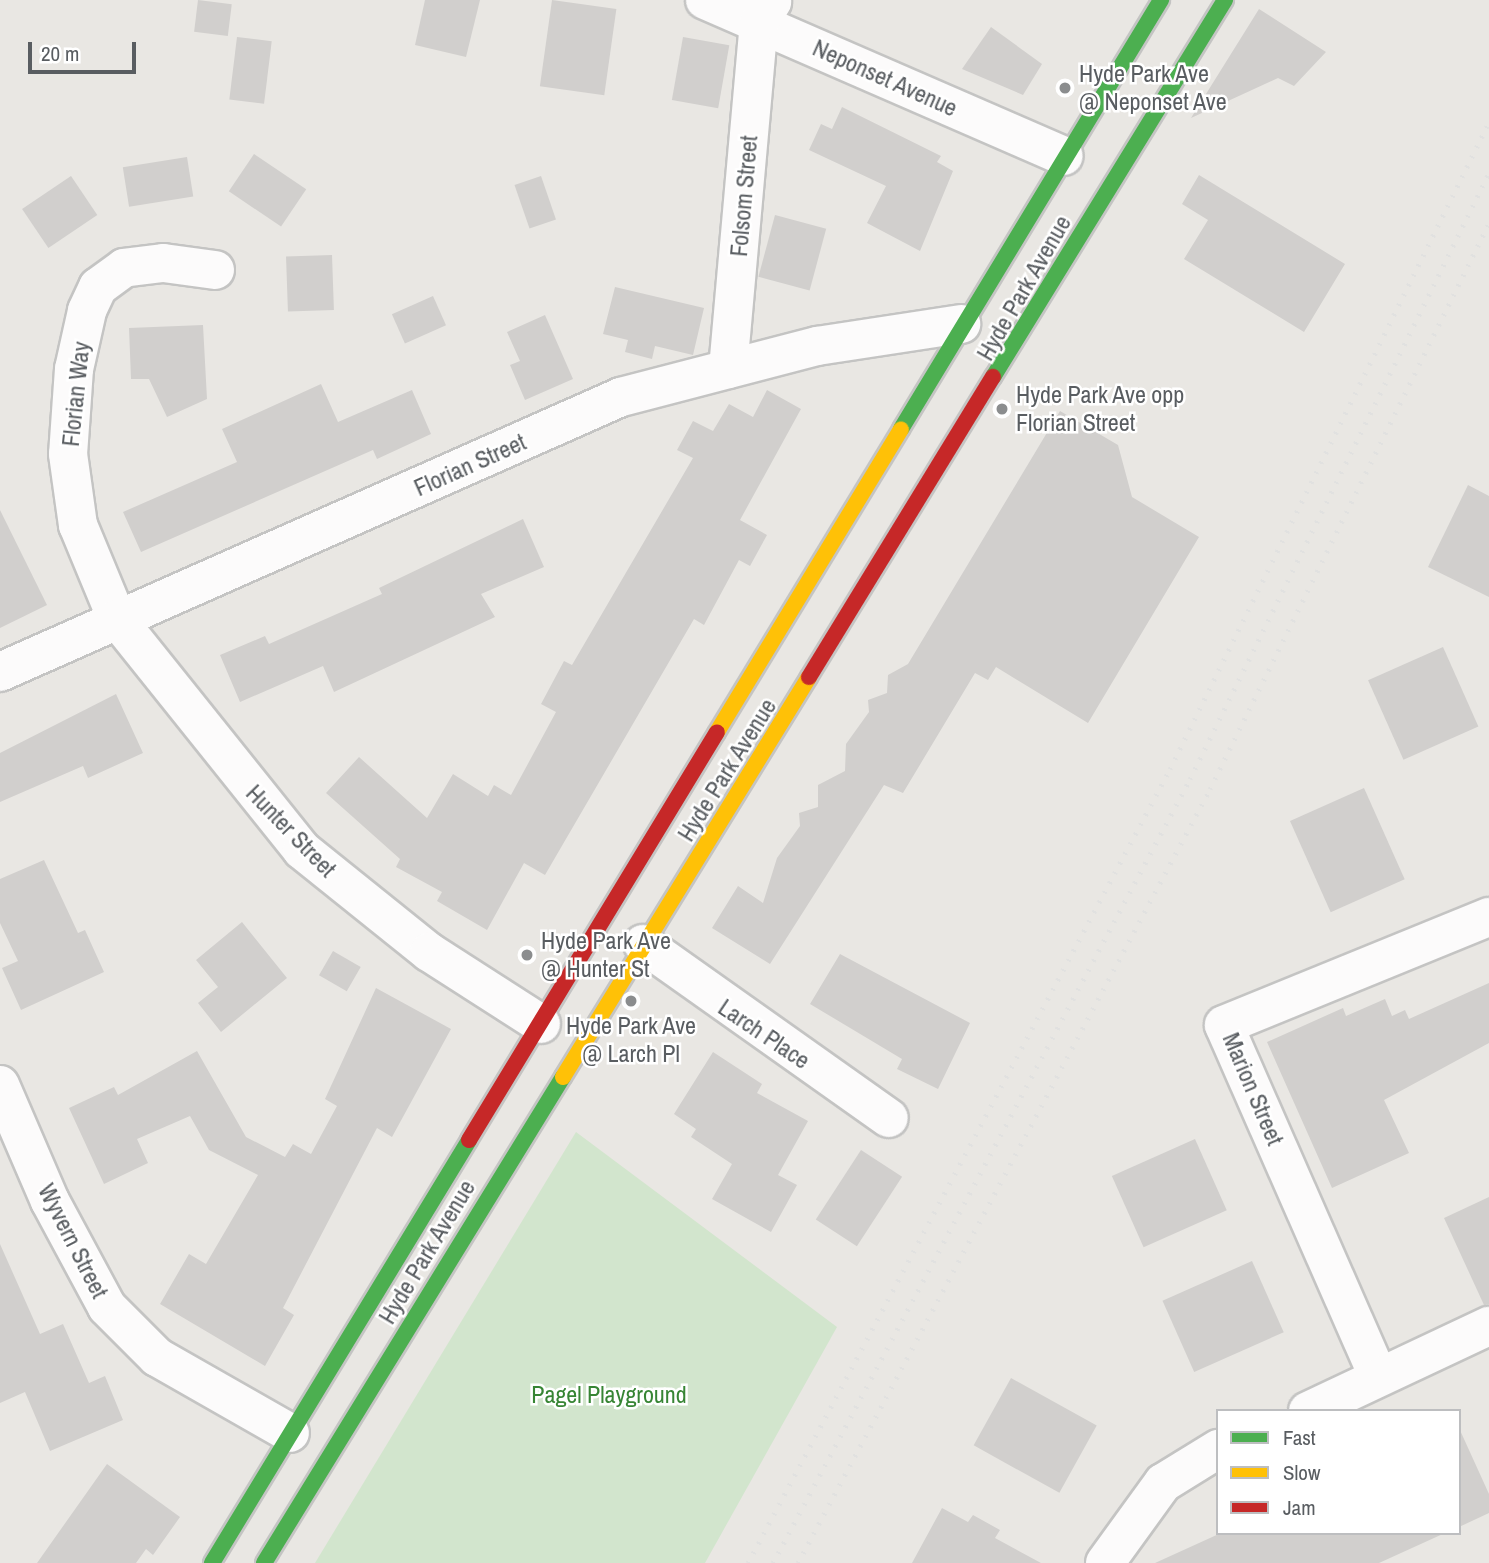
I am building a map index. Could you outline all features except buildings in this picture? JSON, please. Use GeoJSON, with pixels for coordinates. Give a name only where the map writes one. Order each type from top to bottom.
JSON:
{"type":"FeatureCollection","features":[{"type":"Feature","properties":{"kind":"main road","name":"Hyde Park Avenue"},"geometry":{"type":"LineString","coordinates":[[264,1563],[330,1455],[559,1035],[606,917],[859,524],[961,324],[1161,0]]}},
{"type":"Feature","properties":{"kind":"main road","name":"Hyde Park Avenue"},"geometry":{"type":"LineString","coordinates":[[212,1563],[290,1433],[559,1035],[643,944],[894,545],[1225,0]]}},
{"type":"Feature","properties":{"kind":"main road"},"geometry":{"type":"LineString","coordinates":[[859,524],[894,545]]}},
{"type":"Feature","properties":{"kind":"main road"},"geometry":{"type":"LineString","coordinates":[[606,917],[643,944]]}},
{"type":"Feature","properties":{"kind":"main road"},"geometry":{"type":"LineString","coordinates":[[290,1433],[330,1455]]}},
{"type":"Feature","properties":{"kind":"street","name":"Neponset Avenue"},"geometry":{"type":"LineString","coordinates":[[705,0],[766,12],[1064,156]]}},
{"type":"Feature","properties":{"kind":"street","name":"Folsom Street"},"geometry":{"type":"LineString","coordinates":[[728,369],[766,12]]}},
{"type":"Feature","properties":{"kind":"street","name":"Florian Way"},"geometry":{"type":"LineString","coordinates":[[117,619],[78,525],[68,454],[74,369],[87,311],[98,287],[124,268],[163,263],[215,270]]}},
{"type":"Feature","properties":{"kind":"street","name":"Florian Street"},"geometry":{"type":"LineString","coordinates":[[0,672],[621,397],[817,346],[961,324]]}},
{"type":"Feature","properties":{"kind":"street","name":"Hunter Street"},"geometry":{"type":"LineString","coordinates":[[117,619],[302,850],[429,953],[559,1035]]}},
{"type":"Feature","properties":{"kind":"street","name":"Marion Street"},"geometry":{"type":"LineString","coordinates":[[1378,1376],[1224,1025],[1489,917]]}},
{"type":"Feature","properties":{"kind":"street","name":"Larch Place"},"geometry":{"type":"LineString","coordinates":[[643,944],[889,1118]]}},
{"type":"Feature","properties":{"kind":"street","name":"Wyvern Street"},"geometry":{"type":"LineString","coordinates":[[0,1085],[50,1201],[107,1307],[157,1357],[290,1433]]}},
{"type":"Feature","properties":{"kind":"street"},"geometry":{"type":"LineString","coordinates":[[1312,1409],[1489,1326]]}},
{"type":"Feature","properties":{"kind":"street"},"geometry":{"type":"LineString","coordinates":[[1105,1563],[1163,1483],[1216,1450]]}},
{"type":"Feature","properties":{"kind":"green space","name":"Pagel Playground"},"geometry":{"type":"Polygon","coordinates":[[[576,1132],[837,1327],[705,1563],[315,1563],[576,1132]]]}},
{"type":"Feature","properties":{"kind":"railway"},"geometry":{"type":"LineString","coordinates":[[748,1563],[1170,769],[1489,122]]}},
{"type":"Feature","properties":{"kind":"railway"},"geometry":{"type":"LineString","coordinates":[[773,1563],[1190,779],[1489,173]]}},
{"type":"Feature","properties":{"kind":"railway"},"geometry":{"type":"LineString","coordinates":[[798,1563],[1210,789],[1489,223]]}},
{"type":"Feature","properties":{"kind":"traffic: fast"},"geometry":{"type":"LineString","coordinates":[[901,429],[1161,0]]}},
{"type":"Feature","properties":{"kind":"traffic: fast"},"geometry":{"type":"LineString","coordinates":[[993,377],[1225,0]]}},
{"type":"Feature","properties":{"kind":"traffic: fast"},"geometry":{"type":"LineString","coordinates":[[264,1563],[563,1077]]}},
{"type":"Feature","properties":{"kind":"traffic: fast"},"geometry":{"type":"LineString","coordinates":[[212,1563],[469,1140]]}},
{"type":"Feature","properties":{"kind":"traffic: slow"},"geometry":{"type":"LineString","coordinates":[[717,732],[901,429]]}},
{"type":"Feature","properties":{"kind":"traffic: slow"},"geometry":{"type":"LineString","coordinates":[[563,1077],[809,677]]}},
{"type":"Feature","properties":{"kind":"traffic: jam"},"geometry":{"type":"LineString","coordinates":[[809,677],[993,377]]}},
{"type":"Feature","properties":{"kind":"traffic: jam"},"geometry":{"type":"LineString","coordinates":[[469,1140],[717,732]]}},
{"type":"Feature","properties":{"kind":"place","name":"Hyde Park Ave @ Neponset Ave"},"geometry":{"type":"Point","coordinates":[1065,88]}},
{"type":"Feature","properties":{"kind":"place","name":"Hyde Park Ave opp Florian Street"},"geometry":{"type":"Point","coordinates":[1002,409]}},
{"type":"Feature","properties":{"kind":"place","name":"Hyde Park Ave @ Hunter St"},"geometry":{"type":"Point","coordinates":[527,955]}},
{"type":"Feature","properties":{"kind":"place","name":"Hyde Park Ave @ Larch Pl"},"geometry":{"type":"Point","coordinates":[631,1001]}}]}
